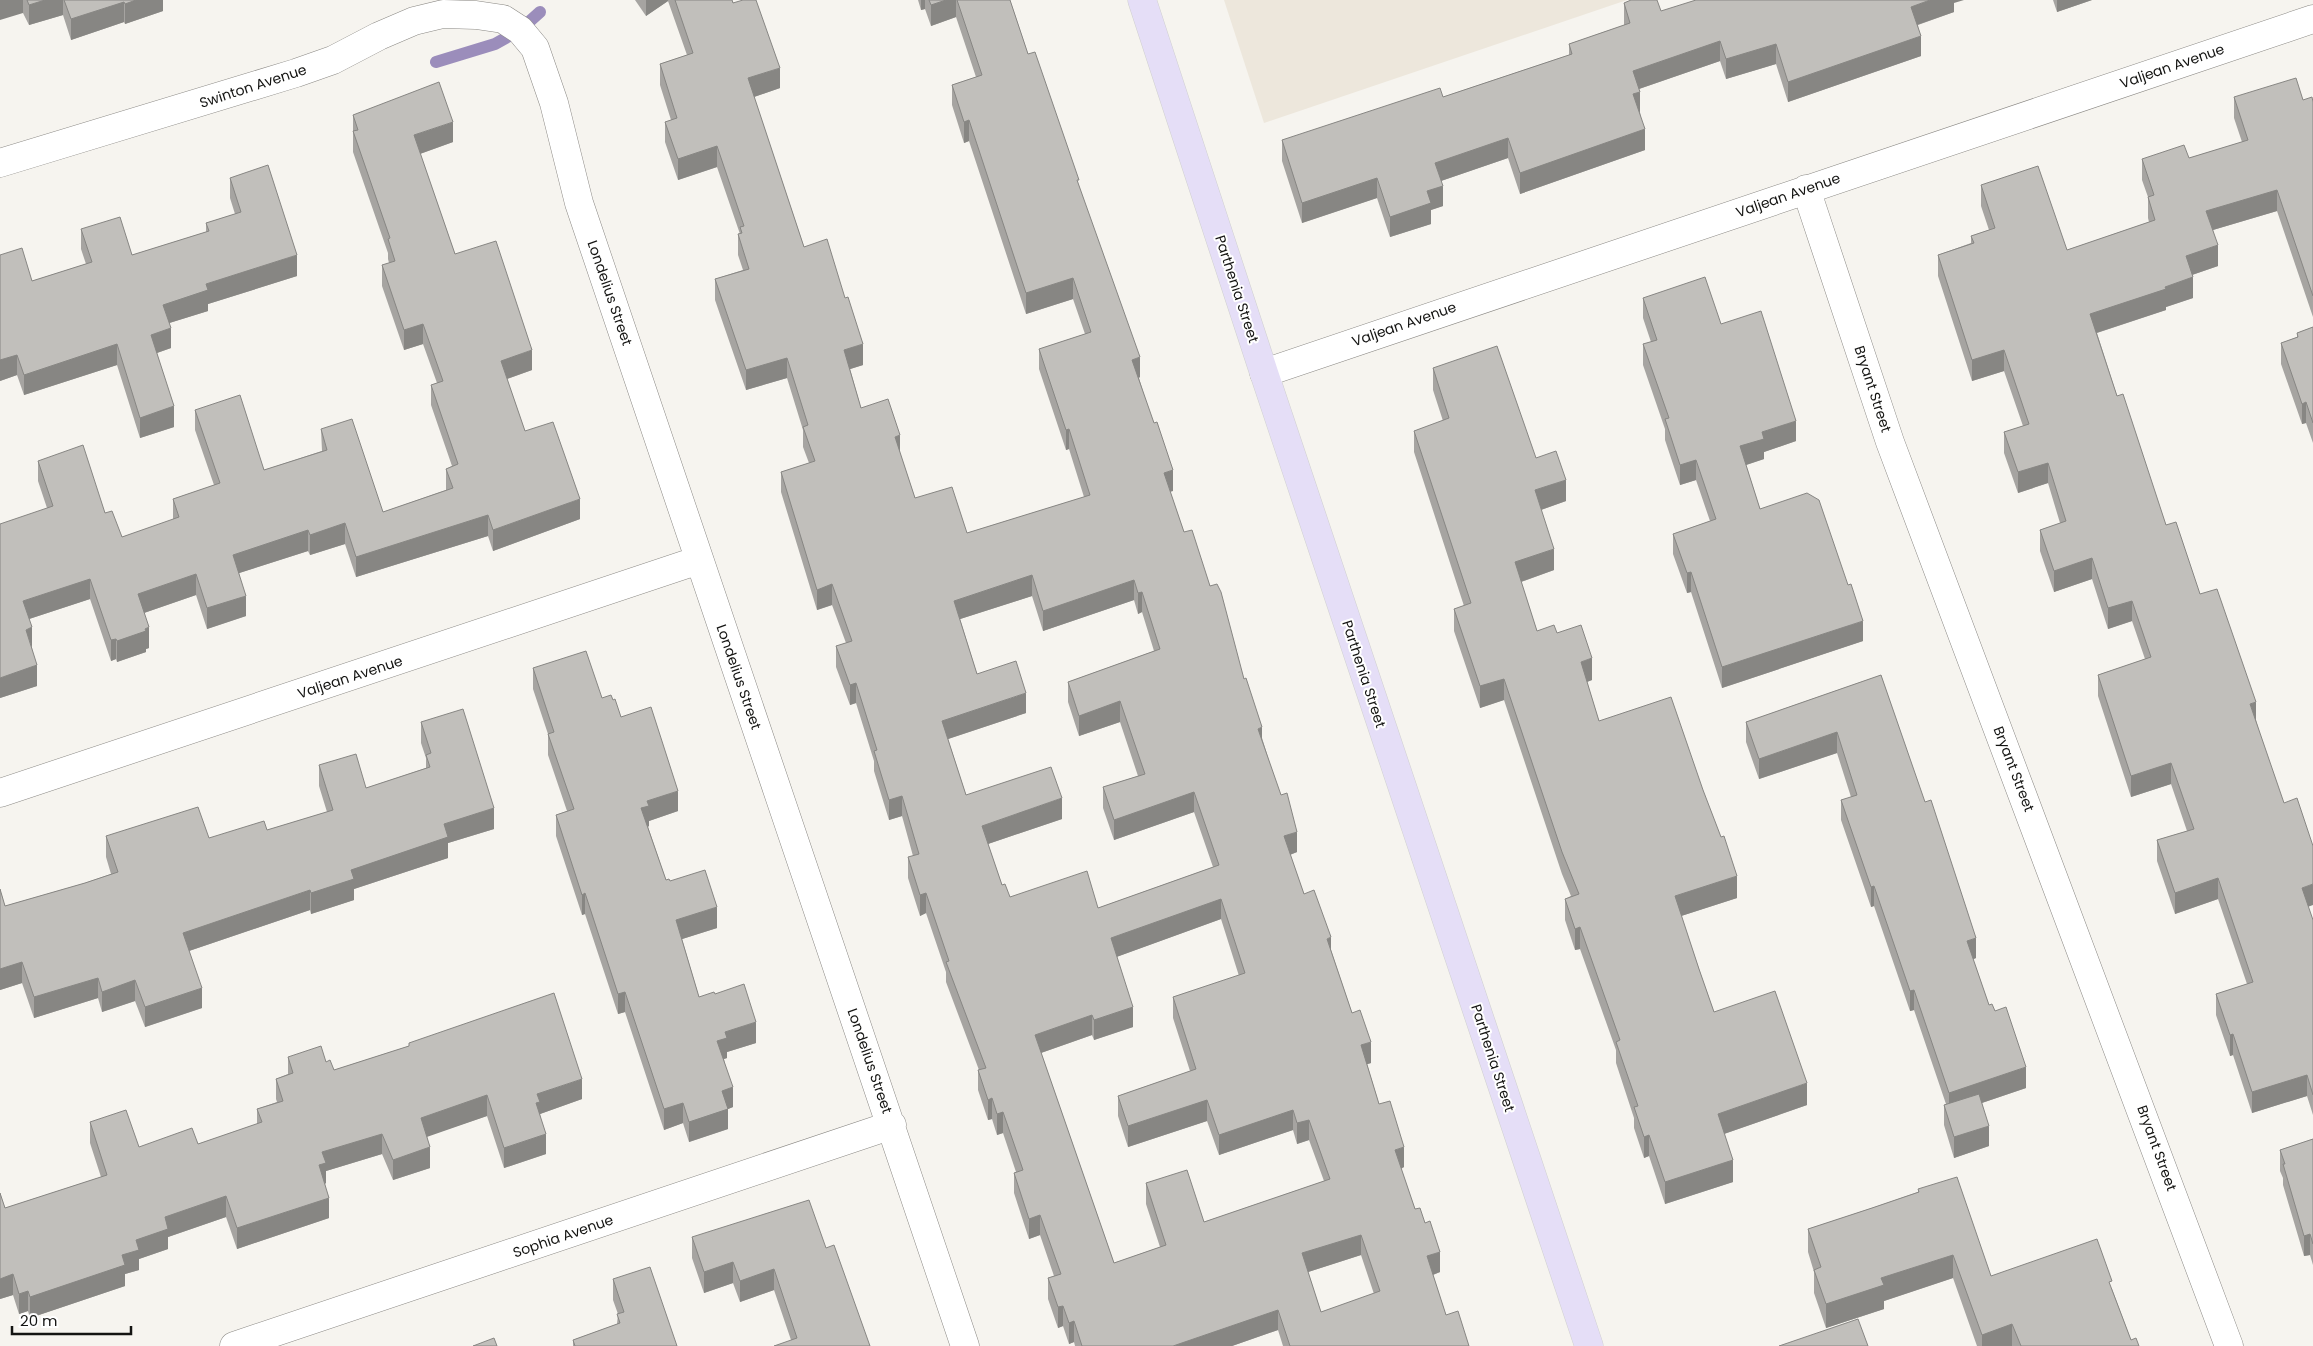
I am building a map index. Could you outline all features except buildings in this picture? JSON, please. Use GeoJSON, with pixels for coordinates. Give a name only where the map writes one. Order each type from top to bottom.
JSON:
{"type":"FeatureCollection","features":[{"type":"Feature","properties":{"kind":"main road","name":"Parthenia Street"},"geometry":{"type":"LineString","coordinates":[[1142,0],[1264,373],[1589,1346]]}},
{"type":"Feature","properties":{"kind":"street","name":"Swinton Avenue"},"geometry":{"type":"LineString","coordinates":[[0,163],[305,70],[333,60],[379,36],[414,22],[444,14],[476,15],[503,19]]}},
{"type":"Feature","properties":{"kind":"street","name":"Valjean Avenue"},"geometry":{"type":"LineString","coordinates":[[1264,373],[2313,18]]}},
{"type":"Feature","properties":{"kind":"street","name":"Londelius Street"},"geometry":{"type":"LineString","coordinates":[[503,19],[513,24],[535,48],[545,75],[579,203],[892,1125],[965,1346]]}},
{"type":"Feature","properties":{"kind":"street","name":"Bryant Street"},"geometry":{"type":"LineString","coordinates":[[1806,189],[1890,442],[2230,1346]]}},
{"type":"Feature","properties":{"kind":"street","name":"Valjean Avenue"},"geometry":{"type":"LineString","coordinates":[[0,793],[700,560]]}},
{"type":"Feature","properties":{"kind":"street","name":"Sophia Avenue"},"geometry":{"type":"LineString","coordinates":[[234,1346],[892,1125]]}},
{"type":"Feature","properties":{"kind":"shaded area"},"geometry":{"type":"Polygon","coordinates":[[[1224,0],[1627,0],[1264,123],[1224,0]]]}},
{"type":"Feature","properties":{"kind":"waterway"},"geometry":{"type":"LineString","coordinates":[[436,62],[495,44],[520,30],[540,12]]}}]}
